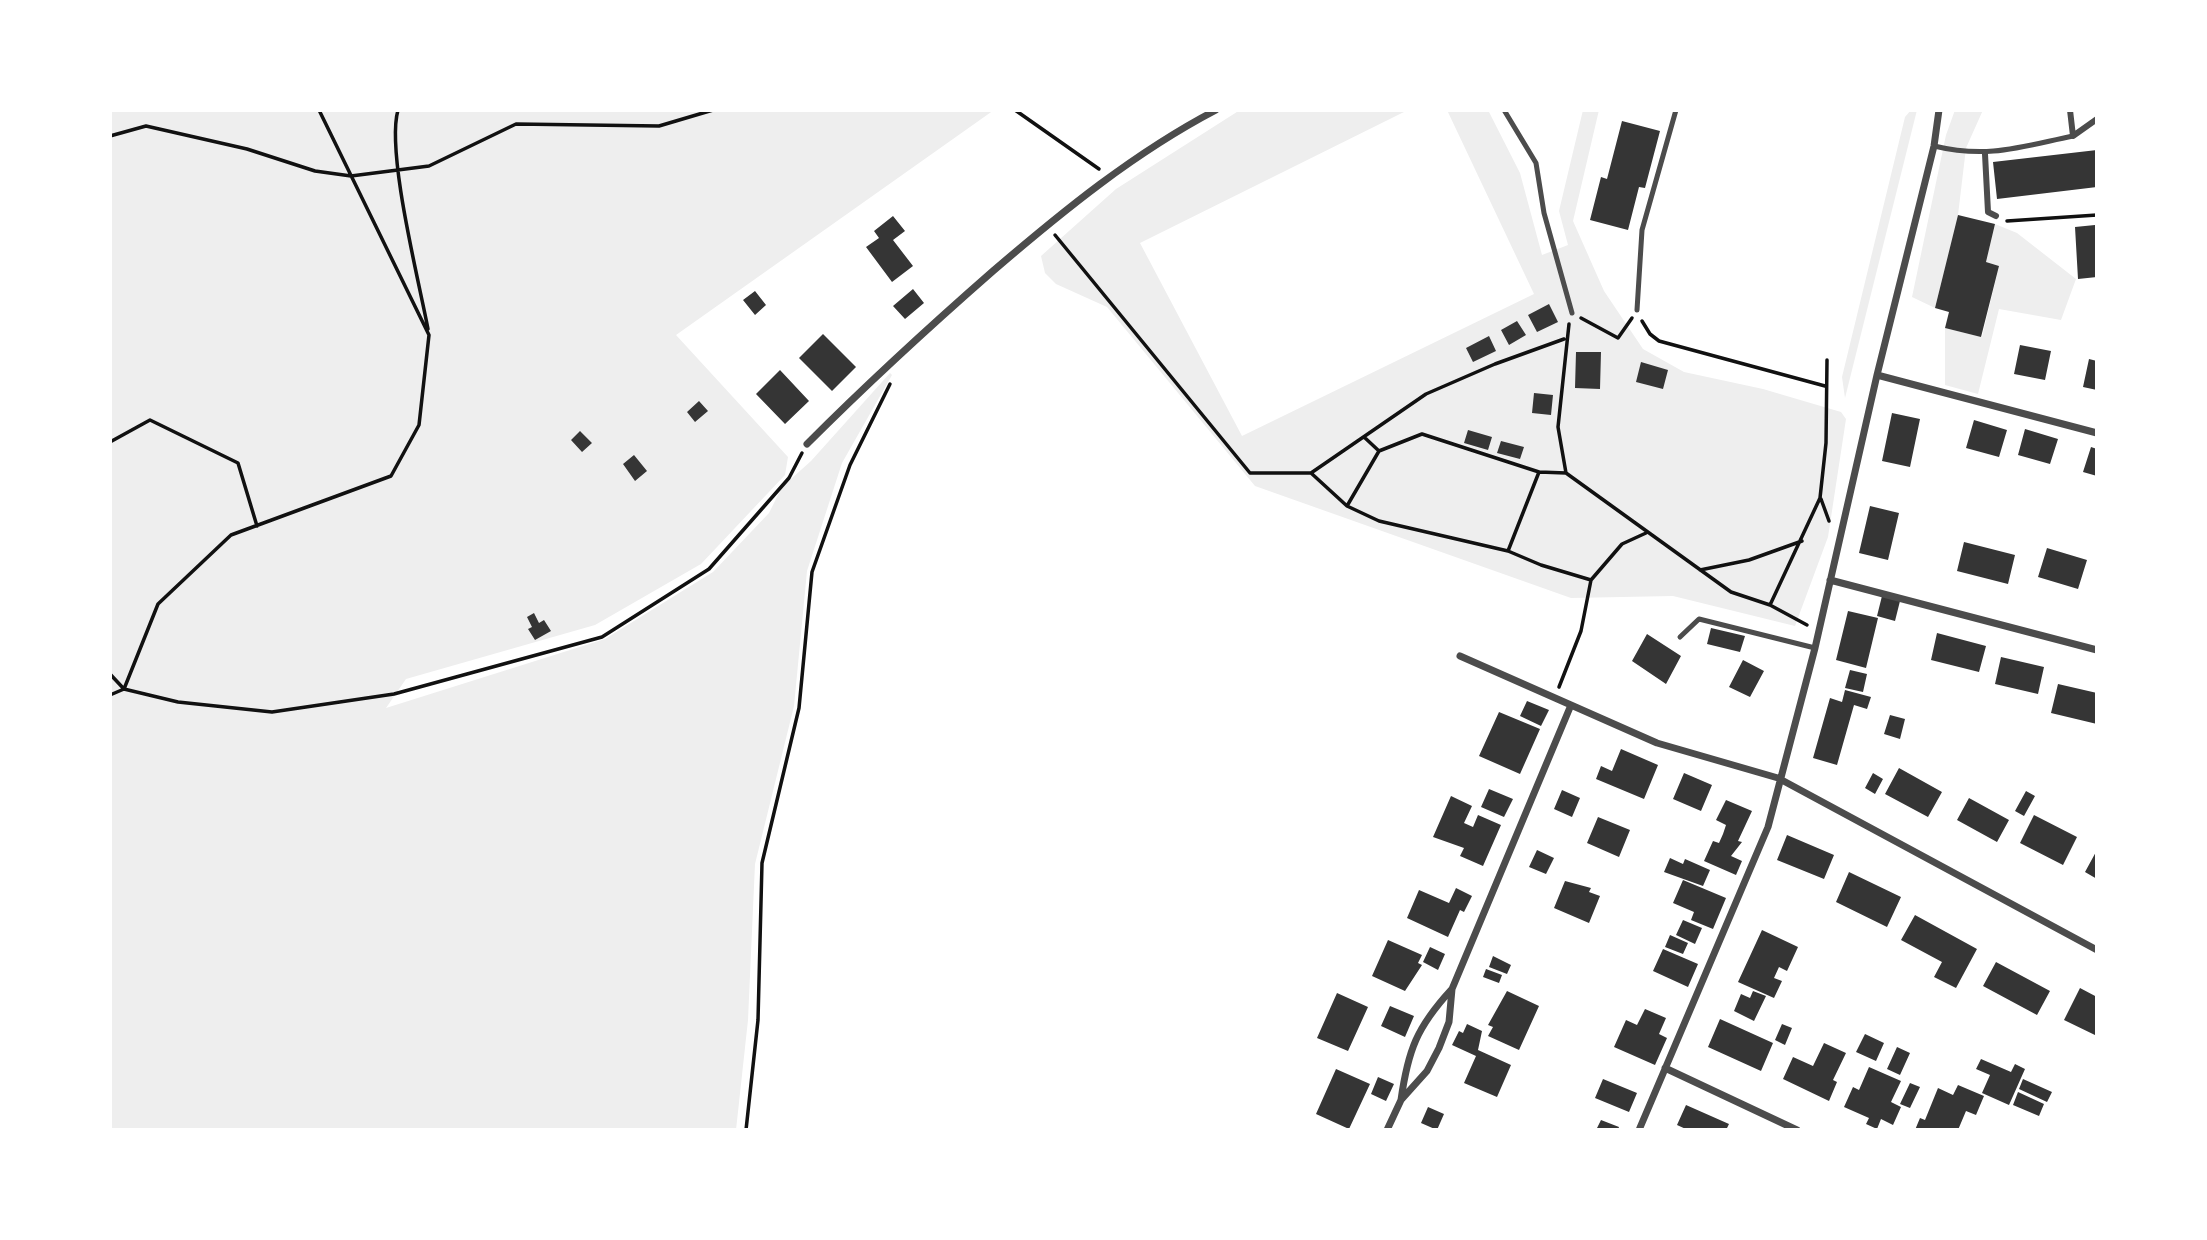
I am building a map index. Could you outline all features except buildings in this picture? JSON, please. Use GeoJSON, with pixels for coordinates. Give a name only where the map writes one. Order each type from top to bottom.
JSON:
{"type":"FeatureCollection","features":[{"type":"Feature","properties":{"kind":"street"},"geometry":{"type":"LineString","coordinates":[[807,444],[898,354],[1046,225],[1109,176],[1216,110]]}},
{"type":"Feature","properties":{"kind":"street"},"geometry":{"type":"LineString","coordinates":[[1639,1130],[1768,827],[1778,778],[1815,648],[1877,375],[1934,146],[1939,110]]}},
{"type":"Feature","properties":{"kind":"street"},"geometry":{"type":"LineString","coordinates":[[2070,110],[2073,136],[2097,119]]}},
{"type":"Feature","properties":{"kind":"street"},"geometry":{"type":"LineString","coordinates":[[1985,154],[1988,212],[1996,216]]}},
{"type":"Feature","properties":{"kind":"street"},"geometry":{"type":"LineString","coordinates":[[1877,375],[2097,433]]}},
{"type":"Feature","properties":{"kind":"street"},"geometry":{"type":"LineString","coordinates":[[1830,580],[2097,650]]}},
{"type":"Feature","properties":{"kind":"street"},"geometry":{"type":"LineString","coordinates":[[1460,656],[1657,743],[1778,778],[2097,950]]}},
{"type":"Feature","properties":{"kind":"street"},"geometry":{"type":"LineString","coordinates":[[1387,1130],[1401,1100],[1427,1071],[1440,1048],[1449,1022],[1452,989],[1571,705]]}},
{"type":"Feature","properties":{"kind":"street"},"geometry":{"type":"LineString","coordinates":[[1401,1100],[1406,1062],[1416,1035],[1429,1014],[1452,989]]}},
{"type":"Feature","properties":{"kind":"street"},"geometry":{"type":"LineString","coordinates":[[1665,1068],[1797,1130]]}},
{"type":"Feature","properties":{"kind":"lane"},"geometry":{"type":"LineString","coordinates":[[1504,110],[1536,163],[1544,213],[1572,313]]}},
{"type":"Feature","properties":{"kind":"lane"},"geometry":{"type":"LineString","coordinates":[[1637,310],[1642,230],[1676,110]]}},
{"type":"Feature","properties":{"kind":"lane"},"geometry":{"type":"LineString","coordinates":[[1934,146],[1966,154],[1985,154],[2073,136]]}},
{"type":"Feature","properties":{"kind":"lane"},"geometry":{"type":"LineString","coordinates":[[1680,637],[1699,619],[1815,648]]}},
{"type":"Feature","properties":{"kind":"path"},"geometry":{"type":"LineString","coordinates":[[319,110],[429,335]]}},
{"type":"Feature","properties":{"kind":"path"},"geometry":{"type":"LineString","coordinates":[[110,695],[124,689],[158,604],[231,536],[391,476],[419,425],[429,335],[398,170],[395,120],[398,110]]}},
{"type":"Feature","properties":{"kind":"path"},"geometry":{"type":"LineString","coordinates":[[110,136],[146,126],[247,149],[316,171],[351,176],[429,166],[516,124],[659,126],[713,110]]}},
{"type":"Feature","properties":{"kind":"path"},"geometry":{"type":"LineString","coordinates":[[1015,110],[1109,176]]}},
{"type":"Feature","properties":{"kind":"path"},"geometry":{"type":"LineString","coordinates":[[1996,216],[2006,221],[2097,215]]}},
{"type":"Feature","properties":{"kind":"path"},"geometry":{"type":"LineString","coordinates":[[1046,225],[1250,473],[1311,473],[1426,394],[1494,364],[1565,339]]}},
{"type":"Feature","properties":{"kind":"path"},"geometry":{"type":"LineString","coordinates":[[1566,473],[1558,427],[1565,339],[1572,313],[1618,338],[1637,310],[1650,334],[1659,341],[1826,387]]}},
{"type":"Feature","properties":{"kind":"path"},"geometry":{"type":"LineString","coordinates":[[1770,605],[1820,498],[1826,443],[1827,360]]}},
{"type":"Feature","properties":{"kind":"path"},"geometry":{"type":"LineString","coordinates":[[746,1130],[758,1020],[762,863],[799,708],[812,572],[850,465],[890,383]]}},
{"type":"Feature","properties":{"kind":"path"},"geometry":{"type":"LineString","coordinates":[[110,442],[150,420],[238,463],[257,526]]}},
{"type":"Feature","properties":{"kind":"path"},"geometry":{"type":"LineString","coordinates":[[1347,506],[1379,451],[1422,434],[1539,472],[1566,473],[1731,592],[1770,605],[1819,631]]}},
{"type":"Feature","properties":{"kind":"path"},"geometry":{"type":"LineString","coordinates":[[1364,437],[1379,451]]}},
{"type":"Feature","properties":{"kind":"path"},"geometry":{"type":"LineString","coordinates":[[110,674],[124,689],[178,702],[272,712],[394,694],[602,637],[709,569],[789,478],[807,444]]}},
{"type":"Feature","properties":{"kind":"path"},"geometry":{"type":"LineString","coordinates":[[1508,551],[1539,472]]}},
{"type":"Feature","properties":{"kind":"path"},"geometry":{"type":"LineString","coordinates":[[1311,473],[1347,506],[1380,521],[1508,551],[1541,565],[1591,580]]}},
{"type":"Feature","properties":{"kind":"path"},"geometry":{"type":"LineString","coordinates":[[1554,698],[1581,631],[1591,580],[1622,544],[1646,533]]}},
{"type":"Feature","properties":{"kind":"path"},"geometry":{"type":"LineString","coordinates":[[1700,570],[1749,560],[1802,541]]}},
{"type":"Feature","properties":{"kind":"shaded area"},"geometry":{"type":"Polygon","coordinates":[[[110,110],[994,110],[676,335],[788,457],[785,475],[701,564],[595,625],[406,679],[386,708],[605,639],[713,572],[769,513],[782,487],[811,461],[890,373],[892,375],[842,463],[807,571],[794,706],[755,864],[748,1020],[736,1130],[110,1130],[110,110]]]}},
{"type":"Feature","properties":{"kind":"shaded area"},"geometry":{"type":"Polygon","coordinates":[[[1240,110],[1408,110],[1140,243],[1242,436],[1534,294],[1447,110],[1488,110],[1520,173],[1542,255],[1568,245],[1559,211],[1583,110],[1599,110],[1573,221],[1604,291],[1643,349],[1684,372],[1763,389],[1841,412],[1846,419],[1828,537],[1795,626],[1673,596],[1571,598],[1255,486],[1107,307],[1056,284],[1045,273],[1041,256],[1116,189],[1240,110]]]}},
{"type":"Feature","properties":{"kind":"shaded area"},"geometry":{"type":"Polygon","coordinates":[[[1911,110],[1917,110],[1845,398],[1842,377],[1905,117],[1911,110]]]}},
{"type":"Feature","properties":{"kind":"shaded area"},"geometry":{"type":"Polygon","coordinates":[[[1955,110],[1983,110],[1966,148],[1958,215],[1935,308],[1912,297],[1946,135],[1955,110]]]}},
{"type":"Feature","properties":{"kind":"shaded area"},"geometry":{"type":"Polygon","coordinates":[[[1995,224],[2017,233],[2076,279],[2061,320],[1999,309],[1978,394],[1945,385],[1945,328],[1982,337],[1999,266],[1986,262],[1995,224]]]}}]}
